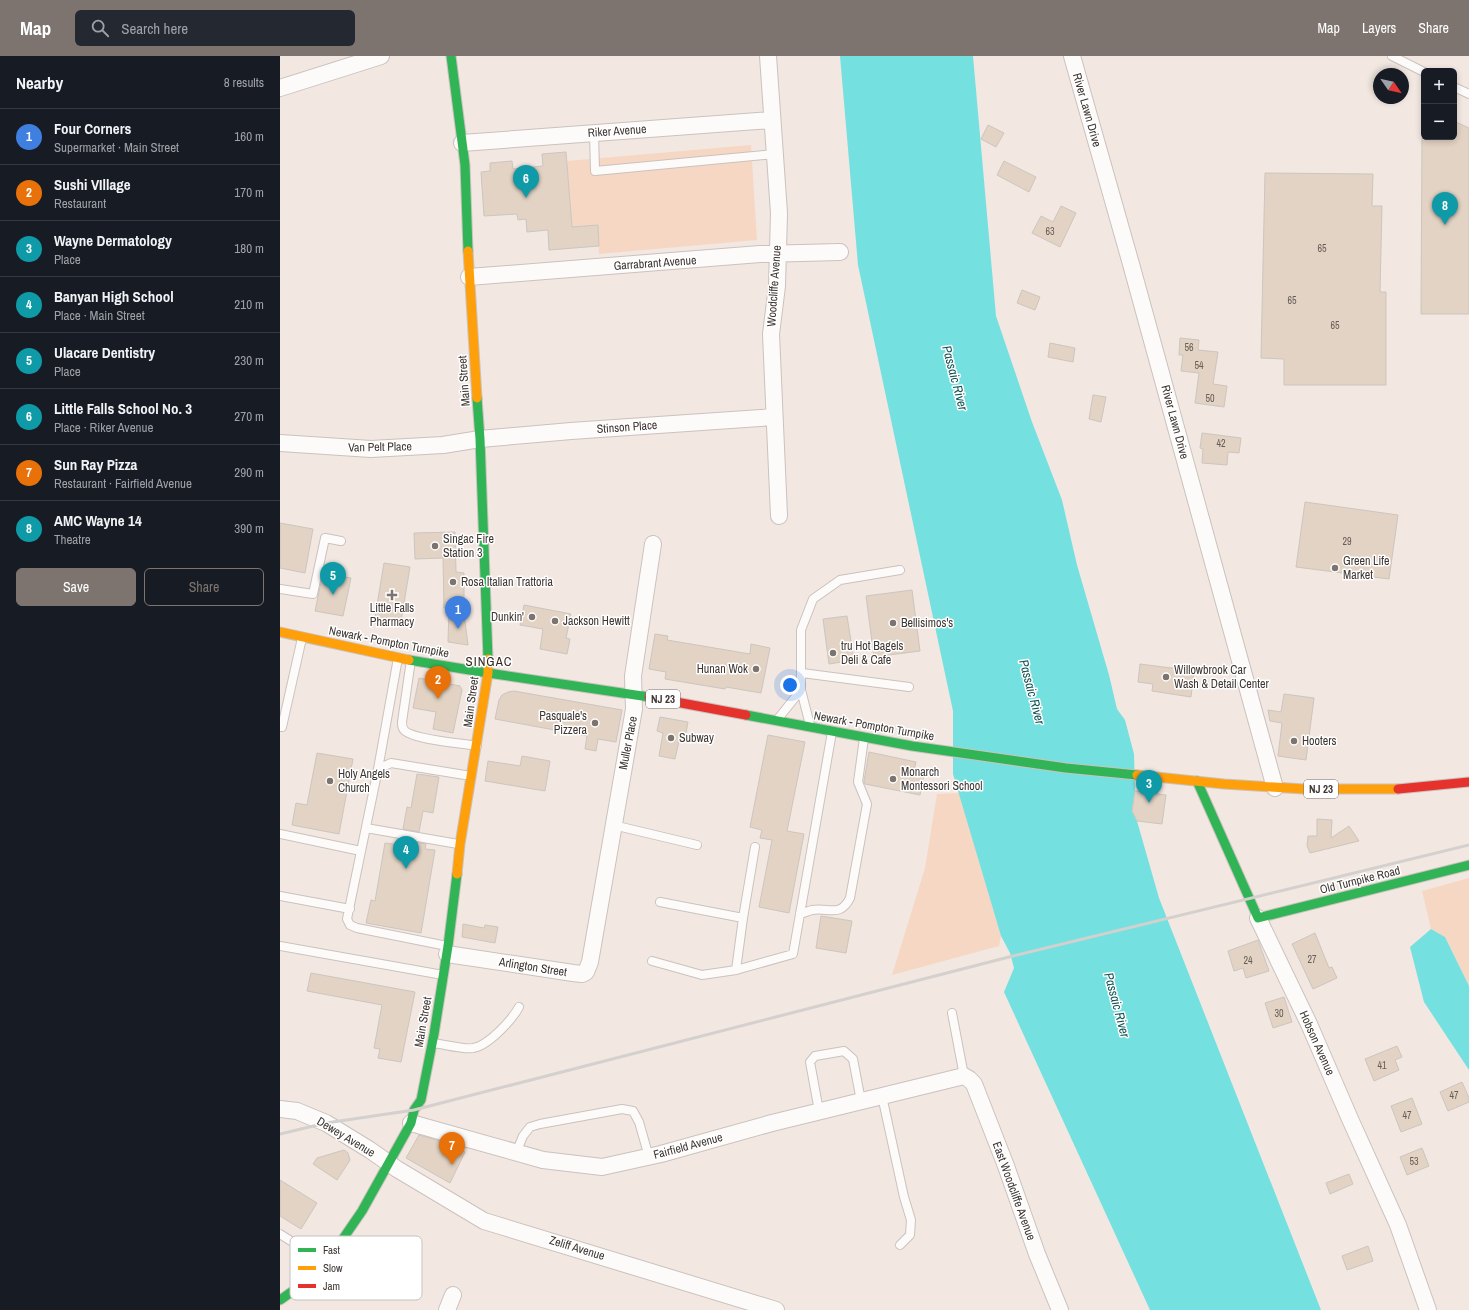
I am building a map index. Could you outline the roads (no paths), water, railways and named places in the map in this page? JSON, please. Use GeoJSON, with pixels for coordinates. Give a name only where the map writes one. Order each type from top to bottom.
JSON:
{"type":"FeatureCollection","features":[{"type":"Feature","properties":{"kind":"main road","name":"Main Street"},"geometry":{"type":"LineString","coordinates":[[345,1236],[362,1211],[411,1123],[414,1110],[421,1100],[448,950],[460,844],[488,673],[480,439],[469,277],[465,165],[451,56]]}},
{"type":"Feature","properties":{"kind":"main road","name":"Newark - Pompton Turnpike"},"geometry":{"type":"LineString","coordinates":[[280,632],[411,660],[488,673],[634,694],[912,746],[1066,768],[1275,788],[1394,789],[1421,788],[1469,782]]}},
{"type":"Feature","properties":{"kind":"main road","name":"Hobson Avenue"},"geometry":{"type":"LineString","coordinates":[[1196,781],[1258,918]]}},
{"type":"Feature","properties":{"kind":"main road","name":"Old Turnpike Road"},"geometry":{"type":"LineString","coordinates":[[1258,918],[1469,865]]}},
{"type":"Feature","properties":{"kind":"main road","name":"Main Street"},"geometry":{"type":"LineString","coordinates":[[280,1300],[290,1293]]}},
{"type":"Feature","properties":{"kind":"street"},"geometry":{"type":"LineString","coordinates":[[280,88],[381,56]]}},
{"type":"Feature","properties":{"kind":"street","name":"Woodcliffe Avenue"},"geometry":{"type":"LineString","coordinates":[[768,56],[779,213],[777,286],[771,334],[779,516]]}},
{"type":"Feature","properties":{"kind":"street","name":"River Lawn Drive"},"geometry":{"type":"LineString","coordinates":[[1072,56],[1131,264],[1275,788]]}},
{"type":"Feature","properties":{"kind":"street","name":"Riker Avenue"},"geometry":{"type":"LineString","coordinates":[[462,143],[772,120]]}},
{"type":"Feature","properties":{"kind":"street","name":"Garrabrant Avenue"},"geometry":{"type":"LineString","coordinates":[[469,277],[777,254],[840,252]]}},
{"type":"Feature","properties":{"kind":"street","name":"Stinson Place"},"geometry":{"type":"LineString","coordinates":[[480,439],[774,417]]}},
{"type":"Feature","properties":{"kind":"street","name":"Van Pelt Place"},"geometry":{"type":"LineString","coordinates":[[280,443],[371,449],[443,445],[480,439]]}},
{"type":"Feature","properties":{"kind":"street","name":"Muller Place"},"geometry":{"type":"LineString","coordinates":[[594,942],[634,709],[632,676],[653,544]]}},
{"type":"Feature","properties":{"kind":"street","name":"Hobson Avenue"},"geometry":{"type":"LineString","coordinates":[[1258,918],[1309,1024],[1398,1225],[1428,1310]]}},
{"type":"Feature","properties":{"kind":"street","name":"Arlington Street"},"geometry":{"type":"LineString","coordinates":[[448,950],[582,974],[586,972],[590,962],[594,942]]}},
{"type":"Feature","properties":{"kind":"street","name":"Fairfield Avenue"},"geometry":{"type":"LineString","coordinates":[[411,1123],[543,1160],[602,1167],[649,1157],[772,1123],[964,1076]]}},
{"type":"Feature","properties":{"kind":"street","name":"East Woodcliffe Avenue"},"geometry":{"type":"LineString","coordinates":[[964,1076],[969,1079],[976,1091],[1006,1166],[1037,1254],[1060,1310]]}},
{"type":"Feature","properties":{"kind":"street","name":"Dewey Avenue"},"geometry":{"type":"LineString","coordinates":[[280,1109],[297,1111],[326,1123],[370,1150],[388,1164]]}},
{"type":"Feature","properties":{"kind":"street","name":"Zeliff Avenue"},"geometry":{"type":"LineString","coordinates":[[388,1164],[484,1221],[776,1310]]}},
{"type":"Feature","properties":{"kind":"street"},"geometry":{"type":"LineString","coordinates":[[446,1310],[453,1295]]}},
{"type":"Feature","properties":{"kind":"lane"},"geometry":{"type":"LineString","coordinates":[[1392,56],[1421,70]]}},
{"type":"Feature","properties":{"kind":"lane"},"geometry":{"type":"LineString","coordinates":[[1457,88],[1469,94]]}},
{"type":"Feature","properties":{"kind":"lane"},"geometry":{"type":"LineString","coordinates":[[594,133],[595,171],[774,154]]}},
{"type":"Feature","properties":{"kind":"lane"},"geometry":{"type":"LineString","coordinates":[[280,589],[313,594],[325,538],[341,541]]}},
{"type":"Feature","properties":{"kind":"lane"},"geometry":{"type":"LineString","coordinates":[[811,727],[801,690],[801,630],[813,599],[840,580],[900,570]]}},
{"type":"Feature","properties":{"kind":"lane"},"geometry":{"type":"LineString","coordinates":[[280,730],[302,637]]}},
{"type":"Feature","properties":{"kind":"lane"},"geometry":{"type":"LineString","coordinates":[[398,657],[378,769],[347,919],[350,925],[357,928],[448,950]]}},
{"type":"Feature","properties":{"kind":"lane"},"geometry":{"type":"LineString","coordinates":[[411,660],[402,728],[406,732],[418,736],[477,746]]}},
{"type":"Feature","properties":{"kind":"lane"},"geometry":{"type":"LineString","coordinates":[[802,673],[909,687]]}},
{"type":"Feature","properties":{"kind":"lane"},"geometry":{"type":"LineString","coordinates":[[776,721],[801,690]]}},
{"type":"Feature","properties":{"kind":"lane"},"geometry":{"type":"LineString","coordinates":[[652,961],[702,975],[736,970],[793,954],[832,732]]}},
{"type":"Feature","properties":{"kind":"lane"},"geometry":{"type":"LineString","coordinates":[[800,914],[812,910],[835,911],[847,906],[850,898],[867,804],[858,782],[865,738]]}},
{"type":"Feature","properties":{"kind":"lane"},"geometry":{"type":"LineString","coordinates":[[378,769],[391,763],[472,776]]}},
{"type":"Feature","properties":{"kind":"lane"},"geometry":{"type":"LineString","coordinates":[[613,825],[697,845]]}},
{"type":"Feature","properties":{"kind":"lane"},"geometry":{"type":"LineString","coordinates":[[366,828],[460,844]]}},
{"type":"Feature","properties":{"kind":"lane"},"geometry":{"type":"LineString","coordinates":[[280,834],[362,851]]}},
{"type":"Feature","properties":{"kind":"lane"},"geometry":{"type":"LineString","coordinates":[[736,970],[755,847]]}},
{"type":"Feature","properties":{"kind":"lane"},"geometry":{"type":"LineString","coordinates":[[280,896],[350,909]]}},
{"type":"Feature","properties":{"kind":"lane"},"geometry":{"type":"LineString","coordinates":[[660,902],[743,918]]}},
{"type":"Feature","properties":{"kind":"lane"},"geometry":{"type":"LineString","coordinates":[[280,946],[444,975]]}},
{"type":"Feature","properties":{"kind":"lane"},"geometry":{"type":"LineString","coordinates":[[432,1042],[472,1049],[480,1046],[514,1017],[519,1007]]}},
{"type":"Feature","properties":{"kind":"lane"},"geometry":{"type":"LineString","coordinates":[[952,1013],[964,1076]]}},
{"type":"Feature","properties":{"kind":"lane"},"geometry":{"type":"LineString","coordinates":[[819,1111],[810,1062],[815,1056],[844,1051],[853,1059],[861,1101]]}},
{"type":"Feature","properties":{"kind":"lane"},"geometry":{"type":"LineString","coordinates":[[882,1096],[904,1197],[911,1220],[910,1235],[900,1245]]}},
{"type":"Feature","properties":{"kind":"lane"},"geometry":{"type":"LineString","coordinates":[[516,1153],[523,1136],[530,1127],[622,1109],[633,1111],[639,1122],[649,1157]]}},
{"type":"Feature","properties":{"kind":"lane"},"geometry":{"type":"LineString","coordinates":[[280,1234],[290,1241]]}},
{"type":"Feature","properties":{"kind":"water","name":"Passaic River"},"geometry":{"type":"Polygon","coordinates":[[[840,56],[973,56],[996,316],[1032,422],[1062,500],[1077,565],[1109,675],[1117,709],[1125,720],[1134,754],[1135,791],[1132,811],[1137,821],[1159,898],[1321,1310],[1150,1310],[1004,992],[1014,968],[1010,953],[1001,936],[953,774],[953,711],[858,265],[840,56]]]}},
{"type":"Feature","properties":{"kind":"water"},"geometry":{"type":"Polygon","coordinates":[[[1431,929],[1445,937],[1469,986],[1469,1070],[1424,1002],[1410,947],[1431,929]]]}},
{"type":"Feature","properties":{"kind":"railway"},"geometry":{"type":"LineString","coordinates":[[280,1134],[326,1123],[414,1110],[1009,957],[1469,845]]}},
{"type":"Feature","properties":{"kind":"place","name":"Little Falls School No. 3"},"geometry":{"type":"Point","coordinates":[526,198]}},
{"type":"Feature","properties":{"kind":"place","name":"AMC Wayne 14"},"geometry":{"type":"Point","coordinates":[1445,225]}},
{"type":"Feature","properties":{"kind":"place","name":"Singac Fire Station 3"},"geometry":{"type":"Point","coordinates":[435,546]}},
{"type":"Feature","properties":{"kind":"place","name":"Green Life Market"},"geometry":{"type":"Point","coordinates":[1335,568]}},
{"type":"Feature","properties":{"kind":"place","name":"Rosa Italian Trattoria"},"geometry":{"type":"Point","coordinates":[453,582]}},
{"type":"Feature","properties":{"kind":"place","name":"Ulacare Dentistry"},"geometry":{"type":"Point","coordinates":[333,595]}},
{"type":"Feature","properties":{"kind":"place","name":"Little Falls Pharmacy"},"geometry":{"type":"Point","coordinates":[392,595]}},
{"type":"Feature","properties":{"kind":"place","name":"Dunkin'"},"geometry":{"type":"Point","coordinates":[532,617]}},
{"type":"Feature","properties":{"kind":"place","name":"Jackson Hewitt"},"geometry":{"type":"Point","coordinates":[555,621]}},
{"type":"Feature","properties":{"kind":"place","name":"Bellisimos's"},"geometry":{"type":"Point","coordinates":[893,623]}},
{"type":"Feature","properties":{"kind":"place","name":"Four Corners"},"geometry":{"type":"Point","coordinates":[458,629]}},
{"type":"Feature","properties":{"kind":"place","name":"tru Hot Bagels Deli & Cafe"},"geometry":{"type":"Point","coordinates":[833,653]}},
{"type":"Feature","properties":{"kind":"place","name":"Hunan Wok"},"geometry":{"type":"Point","coordinates":[756,669]}},
{"type":"Feature","properties":{"kind":"place","name":"Willowbrook Car Wash & Detail Center"},"geometry":{"type":"Point","coordinates":[1166,677]}},
{"type":"Feature","properties":{"kind":"place","name":"Sushi VIllage"},"geometry":{"type":"Point","coordinates":[438,699]}},
{"type":"Feature","properties":{"kind":"place","name":"Pasquale's Pizzera"},"geometry":{"type":"Point","coordinates":[595,723]}},
{"type":"Feature","properties":{"kind":"place","name":"Subway"},"geometry":{"type":"Point","coordinates":[671,738]}},
{"type":"Feature","properties":{"kind":"place","name":"Hooters"},"geometry":{"type":"Point","coordinates":[1294,741]}},
{"type":"Feature","properties":{"kind":"place","name":"Monarch Montessori School"},"geometry":{"type":"Point","coordinates":[893,779]}},
{"type":"Feature","properties":{"kind":"place","name":"Holy Angels Church"},"geometry":{"type":"Point","coordinates":[330,781]}},
{"type":"Feature","properties":{"kind":"place","name":"Wayne Dermatology"},"geometry":{"type":"Point","coordinates":[1149,803]}},
{"type":"Feature","properties":{"kind":"place","name":"Banyan High School"},"geometry":{"type":"Point","coordinates":[406,869]}},
{"type":"Feature","properties":{"kind":"place","name":"Sun Ray Pizza"},"geometry":{"type":"Point","coordinates":[452,1165]}},
{"type":"Feature","properties":{"kind":"district","name":"SINGAC"},"geometry":{"type":"Point","coordinates":[489,661]}}]}
